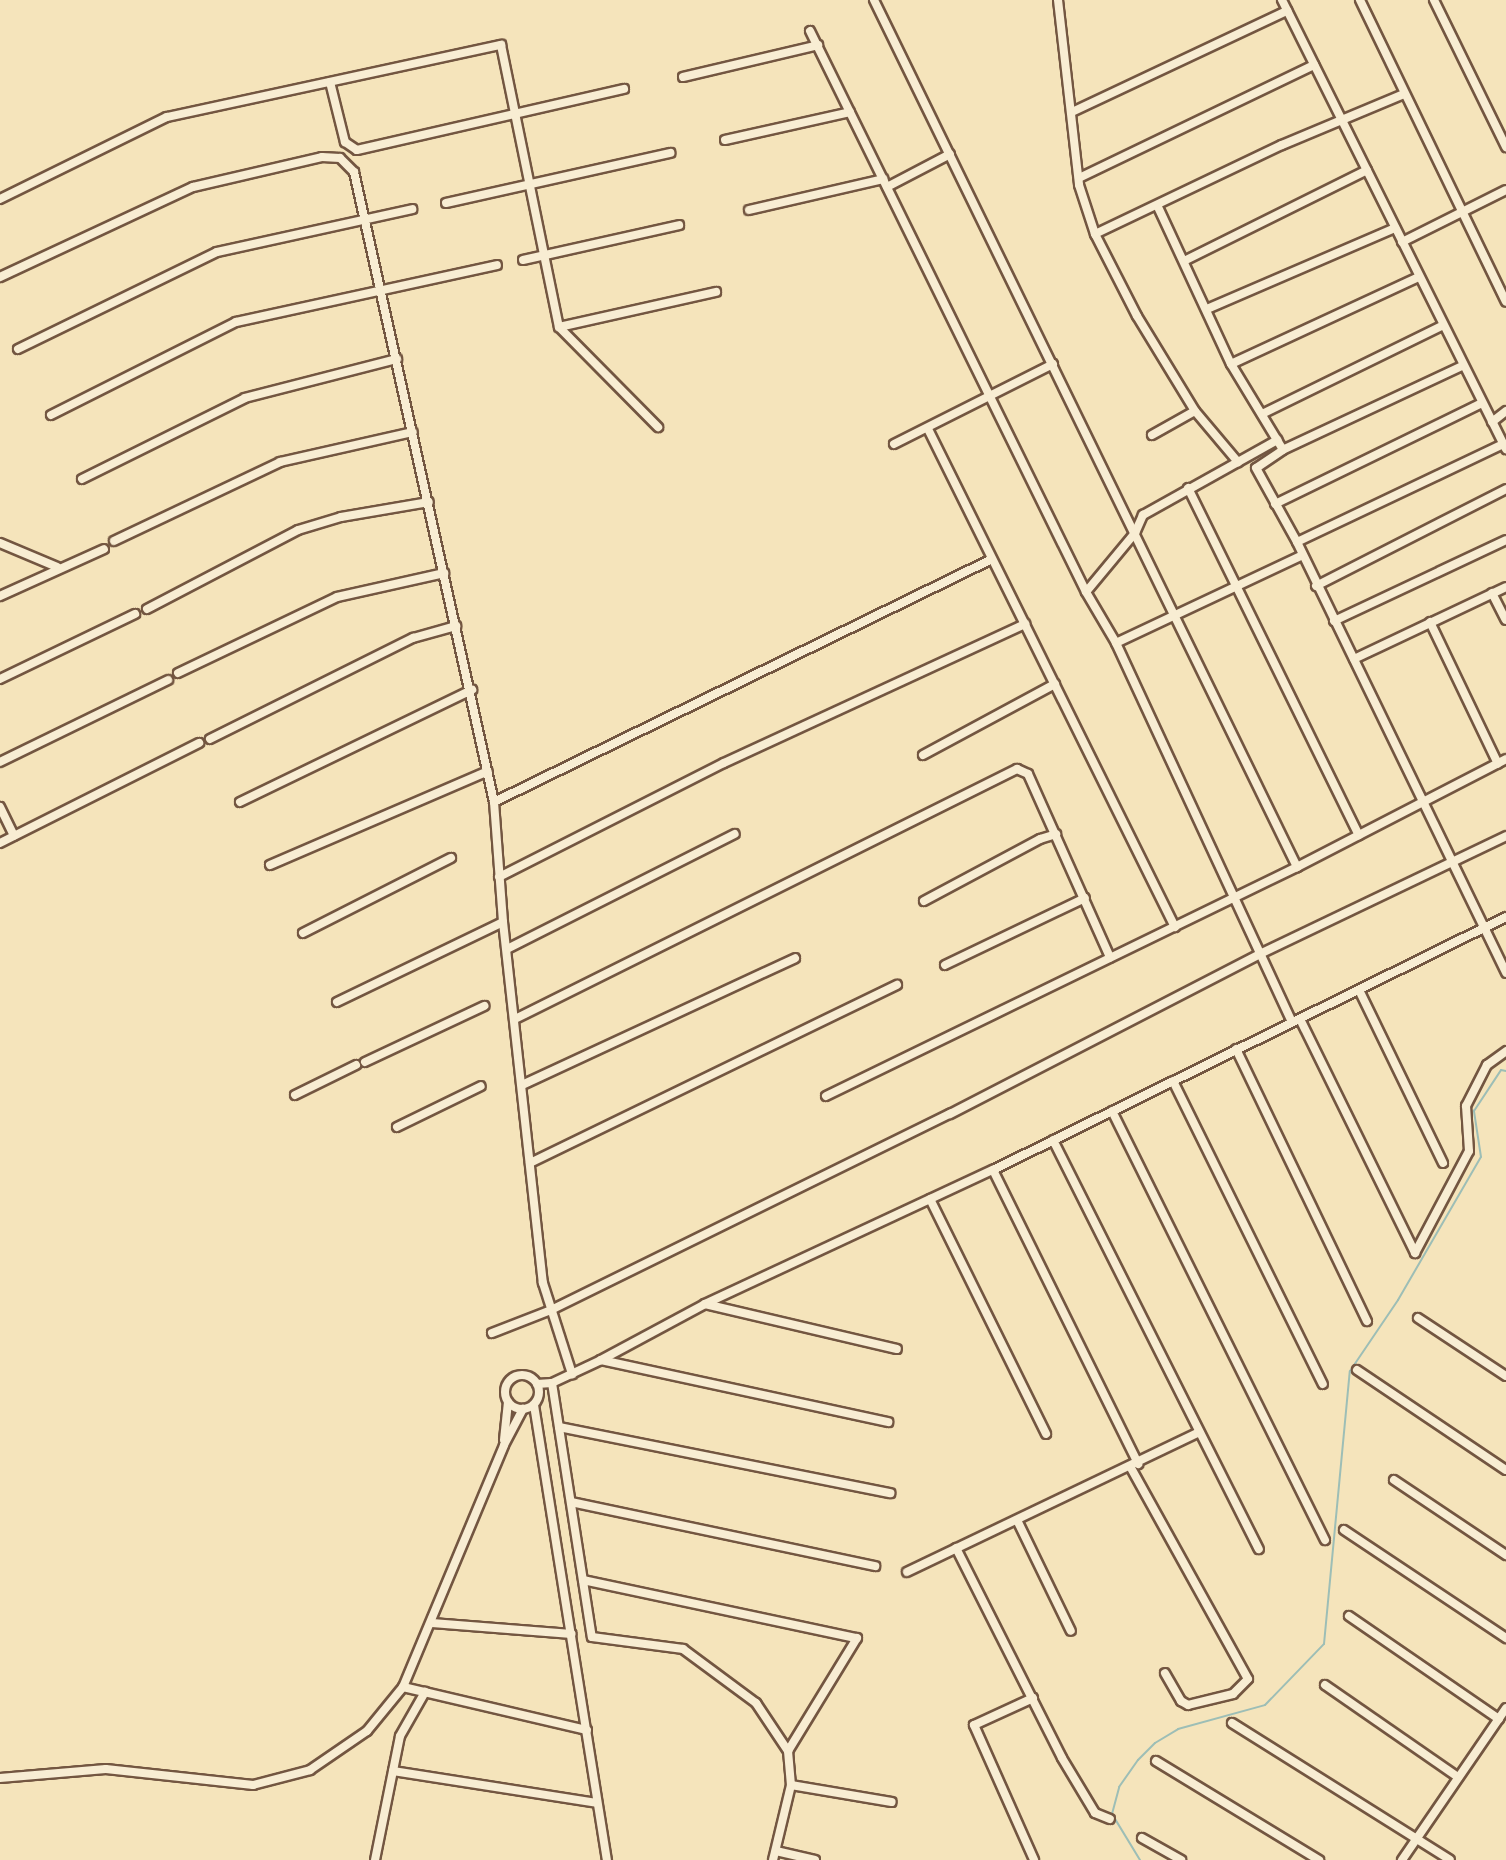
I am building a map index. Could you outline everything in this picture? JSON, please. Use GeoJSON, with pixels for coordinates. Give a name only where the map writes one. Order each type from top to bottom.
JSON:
{"type":"FeatureCollection","features":[{"type":"Feature","properties":{"kind":"street"},"geometry":{"type":"LineString","coordinates":[[874,0],[1298,867]]}},
{"type":"Feature","properties":{"kind":"street"},"geometry":{"type":"LineString","coordinates":[[1058,0],[1079,178],[1095,234],[1137,316],[1195,411],[1238,462]]}},
{"type":"Feature","properties":{"kind":"street"},"geometry":{"type":"LineString","coordinates":[[1282,0],[1442,326],[1504,446],[1297,542]]}},
{"type":"Feature","properties":{"kind":"street"},"geometry":{"type":"LineString","coordinates":[[1360,0],[1506,302]]}},
{"type":"Feature","properties":{"kind":"street"},"geometry":{"type":"LineString","coordinates":[[1434,0],[1506,147]]}},
{"type":"Feature","properties":{"kind":"street"},"geometry":{"type":"LineString","coordinates":[[1072,112],[1287,11]]}},
{"type":"Feature","properties":{"kind":"street"},"geometry":{"type":"LineString","coordinates":[[810,31],[1086,592],[1116,644],[1260,954],[1415,1252],[1469,1151],[1466,1106],[1487,1065],[1506,1051]]}},
{"type":"Feature","properties":{"kind":"street"},"geometry":{"type":"LineString","coordinates":[[0,199],[167,117],[501,45],[558,327],[658,427]]}},
{"type":"Feature","properties":{"kind":"street"},"geometry":{"type":"LineString","coordinates":[[682,77],[818,45]]}},
{"type":"Feature","properties":{"kind":"street"},"geometry":{"type":"LineString","coordinates":[[1079,178],[1314,64]]}},
{"type":"Feature","properties":{"kind":"street"},"geometry":{"type":"LineString","coordinates":[[330,82],[345,142],[357,150],[624,89]]}},
{"type":"Feature","properties":{"kind":"street"},"geometry":{"type":"LineString","coordinates":[[1095,234],[1158,207],[1282,145],[1342,122],[1404,94]]}},
{"type":"Feature","properties":{"kind":"street"},"geometry":{"type":"LineString","coordinates":[[724,140],[850,112]]}},
{"type":"Feature","properties":{"kind":"street"},"geometry":{"type":"LineString","coordinates":[[446,203],[670,153]]}},
{"type":"Feature","properties":{"kind":"street"},"geometry":{"type":"LineString","coordinates":[[749,210],[885,183],[950,154]]}},
{"type":"Feature","properties":{"kind":"street"},"geometry":{"type":"LineString","coordinates":[[0,277],[194,187],[322,157],[340,158],[354,172],[383,291],[444,573],[472,690],[494,802],[503,922],[543,1283],[572,1374]]}},
{"type":"Feature","properties":{"kind":"street"},"geometry":{"type":"LineString","coordinates":[[1186,260],[1366,171]]}},
{"type":"Feature","properties":{"kind":"street"},"geometry":{"type":"LineString","coordinates":[[1402,242],[1506,190]]}},
{"type":"Feature","properties":{"kind":"street"},"geometry":{"type":"LineString","coordinates":[[1158,207],[1186,260],[1231,364],[1283,450]]}},
{"type":"Feature","properties":{"kind":"street"},"geometry":{"type":"LineString","coordinates":[[18,349],[217,252],[412,209]]}},
{"type":"Feature","properties":{"kind":"street"},"geometry":{"type":"LineString","coordinates":[[523,260],[679,225]]}},
{"type":"Feature","properties":{"kind":"street"},"geometry":{"type":"LineString","coordinates":[[1207,309],[1395,228]]}},
{"type":"Feature","properties":{"kind":"street"},"geometry":{"type":"LineString","coordinates":[[51,415],[236,322],[497,265]]}},
{"type":"Feature","properties":{"kind":"street"},"geometry":{"type":"LineString","coordinates":[[1231,364],[1418,277]]}},
{"type":"Feature","properties":{"kind":"street"},"geometry":{"type":"LineString","coordinates":[[558,327],[716,292]]}},
{"type":"Feature","properties":{"kind":"street"},"geometry":{"type":"LineString","coordinates":[[1262,414],[1442,326]]}},
{"type":"Feature","properties":{"kind":"street"},"geometry":{"type":"LineString","coordinates":[[82,479],[253,394],[397,359]]}},
{"type":"Feature","properties":{"kind":"street"},"geometry":{"type":"LineString","coordinates":[[894,444],[928,429],[1053,364]]}},
{"type":"Feature","properties":{"kind":"street"},"geometry":{"type":"LineString","coordinates":[[1462,366],[1283,450],[1256,468],[1297,542],[1316,586],[1354,659],[1506,973]]}},
{"type":"Feature","properties":{"kind":"street"},"geometry":{"type":"LineString","coordinates":[[1275,504],[1482,402]]}},
{"type":"Feature","properties":{"kind":"street"},"geometry":{"type":"LineString","coordinates":[[1152,435],[1195,411]]}},
{"type":"Feature","properties":{"kind":"street"},"geometry":{"type":"LineString","coordinates":[[1492,422],[1506,411]]}},
{"type":"Feature","properties":{"kind":"street"},"geometry":{"type":"LineString","coordinates":[[928,429],[1175,927]]}},
{"type":"Feature","properties":{"kind":"street"},"geometry":{"type":"LineString","coordinates":[[114,541],[280,462],[413,432]]}},
{"type":"Feature","properties":{"kind":"street"},"geometry":{"type":"LineString","coordinates":[[1086,592],[1135,534],[1143,515],[1188,488],[1277,441]]}},
{"type":"Feature","properties":{"kind":"street"},"geometry":{"type":"LineString","coordinates":[[1188,488],[1238,584],[1359,835]]}},
{"type":"Feature","properties":{"kind":"street"},"geometry":{"type":"LineString","coordinates":[[1316,586],[1506,489]]}},
{"type":"Feature","properties":{"kind":"street"},"geometry":{"type":"LineString","coordinates":[[147,609],[298,530],[341,517],[429,502]]}},
{"type":"Feature","properties":{"kind":"street"},"geometry":{"type":"LineString","coordinates":[[1334,621],[1506,540]]}},
{"type":"Feature","properties":{"kind":"street"},"geometry":{"type":"LineString","coordinates":[[0,543],[57,567]]}},
{"type":"Feature","properties":{"kind":"street"},"geometry":{"type":"LineString","coordinates":[[0,596],[57,567],[104,549]]}},
{"type":"Feature","properties":{"kind":"street"},"geometry":{"type":"LineString","coordinates":[[1116,644],[1301,555]]}},
{"type":"Feature","properties":{"kind":"street"},"geometry":{"type":"LineString","coordinates":[[494,802],[992,559]]}},
{"type":"Feature","properties":{"kind":"street"},"geometry":{"type":"LineString","coordinates":[[178,673],[337,597],[444,573]]}},
{"type":"Feature","properties":{"kind":"street"},"geometry":{"type":"LineString","coordinates":[[1354,659],[1506,587]]}},
{"type":"Feature","properties":{"kind":"street"},"geometry":{"type":"LineString","coordinates":[[1492,593],[1506,620]]}},
{"type":"Feature","properties":{"kind":"street"},"geometry":{"type":"LineString","coordinates":[[0,678],[135,614]]}},
{"type":"Feature","properties":{"kind":"street"},"geometry":{"type":"LineString","coordinates":[[826,1096],[1175,927],[1234,896],[1298,867],[1502,762],[1430,622]]}},
{"type":"Feature","properties":{"kind":"street"},"geometry":{"type":"LineString","coordinates":[[499,877],[724,763],[1024,624]]}},
{"type":"Feature","properties":{"kind":"street"},"geometry":{"type":"LineString","coordinates":[[210,739],[413,638],[456,626]]}},
{"type":"Feature","properties":{"kind":"street"},"geometry":{"type":"LineString","coordinates":[[0,762],[168,680]]}},
{"type":"Feature","properties":{"kind":"street"},"geometry":{"type":"LineString","coordinates":[[922,755],[1055,684]]}},
{"type":"Feature","properties":{"kind":"street"},"geometry":{"type":"LineString","coordinates":[[240,802],[472,690]]}},
{"type":"Feature","properties":{"kind":"street"},"geometry":{"type":"LineString","coordinates":[[0,843],[199,742]]}},
{"type":"Feature","properties":{"kind":"street"},"geometry":{"type":"LineString","coordinates":[[515,1019],[1017,769],[1028,774],[1110,957]]}},
{"type":"Feature","properties":{"kind":"street"},"geometry":{"type":"LineString","coordinates":[[270,865],[488,771]]}},
{"type":"Feature","properties":{"kind":"street"},"geometry":{"type":"LineString","coordinates":[[0,807],[14,836]]}},
{"type":"Feature","properties":{"kind":"street"},"geometry":{"type":"LineString","coordinates":[[507,949],[735,834]]}},
{"type":"Feature","properties":{"kind":"street"},"geometry":{"type":"LineString","coordinates":[[924,901],[1040,839],[1056,834]]}},
{"type":"Feature","properties":{"kind":"street"},"geometry":{"type":"LineString","coordinates":[[492,1333],[551,1310],[950,1114],[1260,954],[1506,836]]}},
{"type":"Feature","properties":{"kind":"street"},"geometry":{"type":"LineString","coordinates":[[303,933],[451,858]]}},
{"type":"Feature","properties":{"kind":"street"},"geometry":{"type":"LineString","coordinates":[[945,965],[1085,898]]}},
{"type":"Feature","properties":{"kind":"street"},"geometry":{"type":"LineString","coordinates":[[504,1445],[508,1402],[506,1391],[514,1378],[524,1376],[537,1384],[552,1383],[572,1374],[705,1304],[993,1170],[1236,1049],[1360,992],[1506,917]]}},
{"type":"Feature","properties":{"kind":"street"},"geometry":{"type":"LineString","coordinates":[[337,1002],[503,922]]}},
{"type":"Feature","properties":{"kind":"street"},"geometry":{"type":"LineString","coordinates":[[522,1085],[795,958]]}},
{"type":"Feature","properties":{"kind":"street"},"geometry":{"type":"LineString","coordinates":[[530,1163],[897,985]]}},
{"type":"Feature","properties":{"kind":"street"},"geometry":{"type":"LineString","coordinates":[[1360,992],[1443,1163]]}},
{"type":"Feature","properties":{"kind":"street"},"geometry":{"type":"LineString","coordinates":[[365,1062],[484,1006]]}},
{"type":"Feature","properties":{"kind":"street"},"geometry":{"type":"LineString","coordinates":[[1236,1049],[1367,1321]]}},
{"type":"Feature","properties":{"kind":"street"},"geometry":{"type":"LineString","coordinates":[[295,1095],[356,1065]]}},
{"type":"Feature","properties":{"kind":"street"},"geometry":{"type":"LineString","coordinates":[[1173,1081],[1323,1384]]}},
{"type":"Feature","properties":{"kind":"street"},"geometry":{"type":"LineString","coordinates":[[397,1126],[481,1086]]}},
{"type":"Feature","properties":{"kind":"street"},"geometry":{"type":"LineString","coordinates":[[1112,1111],[1325,1540]]}},
{"type":"Feature","properties":{"kind":"street"},"geometry":{"type":"LineString","coordinates":[[1053,1140],[1198,1432],[1259,1549]]}},
{"type":"Feature","properties":{"kind":"street"},"geometry":{"type":"LineString","coordinates":[[993,1170],[1134,1466],[1248,1679],[1233,1694],[1188,1705],[1181,1701],[1165,1673]]}},
{"type":"Feature","properties":{"kind":"street"},"geometry":{"type":"LineString","coordinates":[[930,1199],[1046,1434]]}},
{"type":"Feature","properties":{"kind":"street"},"geometry":{"type":"LineString","coordinates":[[705,1304],[897,1349]]}},
{"type":"Feature","properties":{"kind":"street"},"geometry":{"type":"LineString","coordinates":[[1418,1318],[1506,1376]]}},
{"type":"Feature","properties":{"kind":"street"},"geometry":{"type":"LineString","coordinates":[[601,1360],[888,1422]]}},
{"type":"Feature","properties":{"kind":"street"},"geometry":{"type":"LineString","coordinates":[[1357,1370],[1506,1470]]}},
{"type":"Feature","properties":{"kind":"street"},"geometry":{"type":"LineString","coordinates":[[552,1383],[592,1637],[683,1649],[756,1703],[788,1751],[791,1785],[774,1856],[815,1860]]}},
{"type":"Feature","properties":{"kind":"street"},"geometry":{"type":"LineString","coordinates":[[537,1384],[539,1395],[534,1405],[606,1860]]}},
{"type":"Feature","properties":{"kind":"street"},"geometry":{"type":"LineString","coordinates":[[508,1402],[523,1409]]}},
{"type":"Feature","properties":{"kind":"street"},"geometry":{"type":"LineString","coordinates":[[0,1778],[106,1769],[253,1785],[310,1770],[367,1731],[403,1687],[432,1623],[504,1445],[523,1409],[534,1405]]}},
{"type":"Feature","properties":{"kind":"street"},"geometry":{"type":"LineString","coordinates":[[559,1427],[890,1492]]}},
{"type":"Feature","properties":{"kind":"street"},"geometry":{"type":"LineString","coordinates":[[907,1572],[1134,1466],[1198,1432]]}},
{"type":"Feature","properties":{"kind":"street"},"geometry":{"type":"LineString","coordinates":[[1394,1480],[1506,1556]]}},
{"type":"Feature","properties":{"kind":"street"},"geometry":{"type":"LineString","coordinates":[[571,1502],[875,1566]]}},
{"type":"Feature","properties":{"kind":"street"},"geometry":{"type":"LineString","coordinates":[[1017,1520],[1071,1631]]}},
{"type":"Feature","properties":{"kind":"street"},"geometry":{"type":"LineString","coordinates":[[1344,1530],[1506,1638]]}},
{"type":"Feature","properties":{"kind":"street"},"geometry":{"type":"LineString","coordinates":[[956,1548],[1062,1758],[1095,1812],[1110,1819]]}},
{"type":"Feature","properties":{"kind":"street"},"geometry":{"type":"LineString","coordinates":[[583,1581],[856,1638],[788,1751]]}},
{"type":"Feature","properties":{"kind":"street"},"geometry":{"type":"LineString","coordinates":[[1349,1616],[1499,1719]]}},
{"type":"Feature","properties":{"kind":"street"},"geometry":{"type":"LineString","coordinates":[[432,1623],[572,1634]]}},
{"type":"Feature","properties":{"kind":"street"},"geometry":{"type":"LineString","coordinates":[[1325,1685],[1458,1777]]}},
{"type":"Feature","properties":{"kind":"street"},"geometry":{"type":"LineString","coordinates":[[403,1687],[586,1730]]}},
{"type":"Feature","properties":{"kind":"street"},"geometry":{"type":"LineString","coordinates":[[375,1860],[400,1736],[425,1692]]}},
{"type":"Feature","properties":{"kind":"street"},"geometry":{"type":"LineString","coordinates":[[1033,1698],[974,1725],[1034,1860]]}},
{"type":"Feature","properties":{"kind":"street"},"geometry":{"type":"LineString","coordinates":[[1402,1860],[1506,1708]]}},
{"type":"Feature","properties":{"kind":"street"},"geometry":{"type":"LineString","coordinates":[[1232,1723],[1450,1860]]}},
{"type":"Feature","properties":{"kind":"street"},"geometry":{"type":"LineString","coordinates":[[1156,1761],[1319,1860]]}},
{"type":"Feature","properties":{"kind":"street"},"geometry":{"type":"LineString","coordinates":[[393,1771],[597,1803]]}},
{"type":"Feature","properties":{"kind":"street"},"geometry":{"type":"LineString","coordinates":[[791,1785],[892,1802]]}},
{"type":"Feature","properties":{"kind":"street"},"geometry":{"type":"LineString","coordinates":[[1142,1838],[1181,1860]]}},
{"type":"Feature","properties":{"kind":"waterway"},"geometry":{"type":"LineString","coordinates":[[1140,1860],[1112,1814],[1119,1787],[1138,1760],[1155,1743],[1178,1729],[1265,1705],[1324,1644],[1350,1371],[1398,1300],[1481,1157],[1474,1111],[1501,1070],[1506,1071]]}}]}
